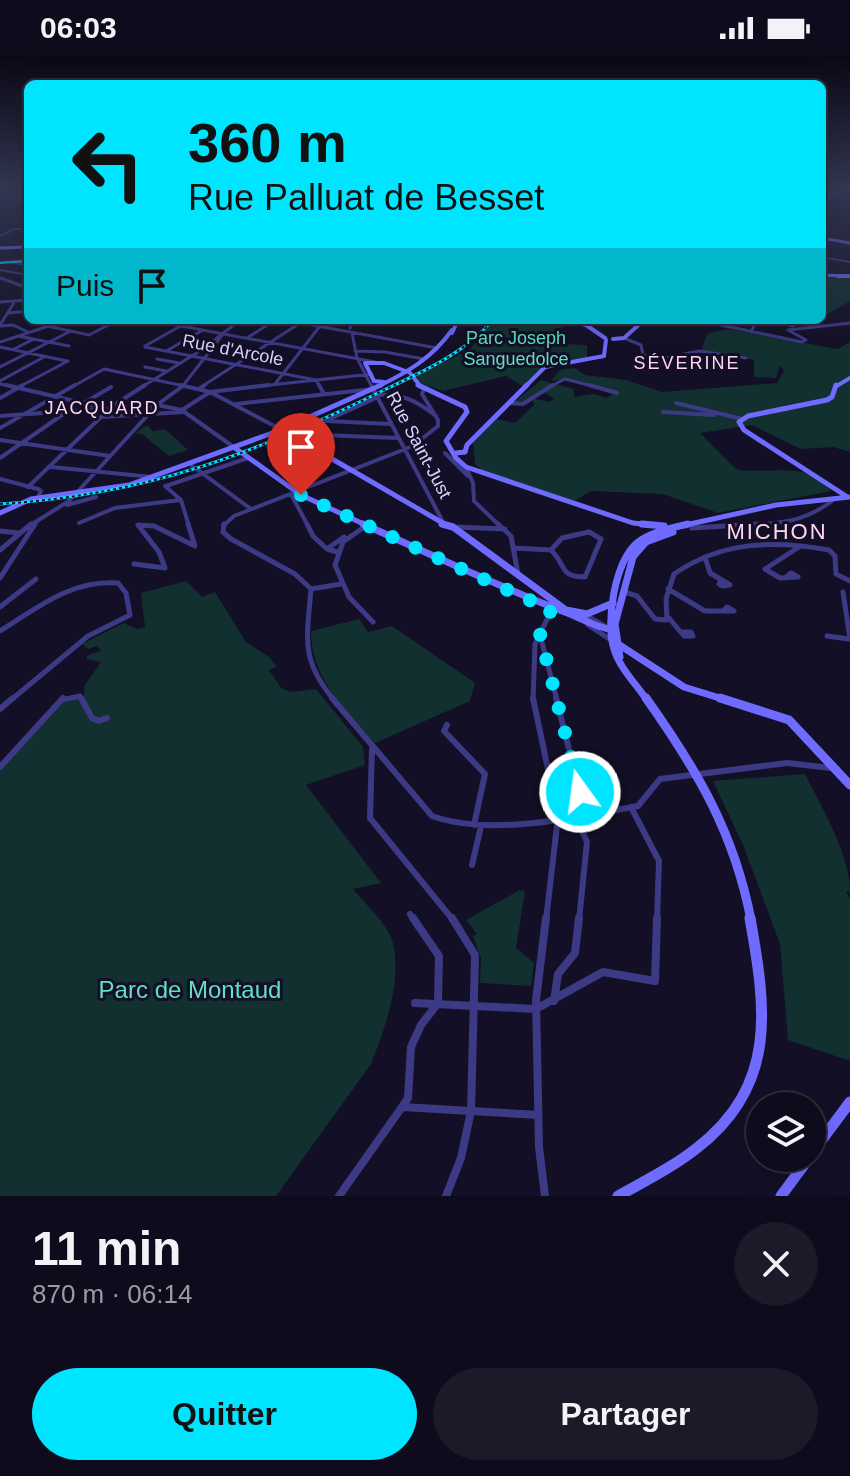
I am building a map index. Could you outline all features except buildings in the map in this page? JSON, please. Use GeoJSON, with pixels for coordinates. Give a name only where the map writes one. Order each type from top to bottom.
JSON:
{"type":"FeatureCollection","features":[{"type":"Feature","properties":{"kind":"main road"},"geometry":{"type":"LineString","coordinates":[[0,248],[24,247]]}},
{"type":"Feature","properties":{"kind":"main road"},"geometry":{"type":"LineString","coordinates":[[826,275],[850,276]]}},
{"type":"Feature","properties":{"kind":"main road"},"geometry":{"type":"LineString","coordinates":[[372,381],[384,382],[426,359],[456,324]]}},
{"type":"Feature","properties":{"kind":"main road"},"geometry":{"type":"LineString","coordinates":[[582,324],[608,339],[624,338],[640,324]]}},
{"type":"Feature","properties":{"kind":"main road"},"geometry":{"type":"LineString","coordinates":[[461,453],[545,367],[604,356],[608,339]]}},
{"type":"Feature","properties":{"kind":"main road"},"geometry":{"type":"LineString","coordinates":[[372,381],[370,363],[412,372],[427,365],[426,359]]}},
{"type":"Feature","properties":{"kind":"main road"},"geometry":{"type":"LineString","coordinates":[[0,512],[31,499],[129,485],[191,465],[282,430],[372,381],[426,359]]}},
{"type":"Feature","properties":{"kind":"main road"},"geometry":{"type":"LineString","coordinates":[[412,372],[421,387],[459,402],[467,412],[446,445],[461,453],[469,470]]}},
{"type":"Feature","properties":{"kind":"main road"},"geometry":{"type":"LineString","coordinates":[[845,499],[740,426],[742,419],[827,400],[832,397],[836,385],[850,378]]}},
{"type":"Feature","properties":{"kind":"main road"},"geometry":{"type":"LineString","coordinates":[[282,430],[456,530],[547,595],[563,610],[588,625],[613,630]]}},
{"type":"Feature","properties":{"kind":"main road"},"geometry":{"type":"LineString","coordinates":[[235,448],[294,493],[551,610],[583,614],[613,603]]}},
{"type":"Feature","properties":{"kind":"main road"},"geometry":{"type":"LineString","coordinates":[[461,453],[469,470]]}},
{"type":"Feature","properties":{"kind":"main road"},"geometry":{"type":"LineString","coordinates":[[469,470],[633,523],[679,526]]}},
{"type":"Feature","properties":{"kind":"main road"},"geometry":{"type":"LineString","coordinates":[[0,512],[39,495],[54,496]]}},
{"type":"Feature","properties":{"kind":"main road"},"geometry":{"type":"LineString","coordinates":[[633,523],[648,534],[665,534],[712,526],[810,497],[845,499]]}},
{"type":"Feature","properties":{"kind":"main road"},"geometry":{"type":"LineString","coordinates":[[618,1196],[692,1154],[718,1130],[738,1104],[750,1081],[762,1044],[763,997],[750,903],[720,814],[698,773],[620,659],[615,643],[613,603],[628,553],[648,534],[679,526],[814,500],[845,499]]}},
{"type":"Feature","properties":{"kind":"main road"},"geometry":{"type":"LineString","coordinates":[[767,509],[845,499]]}},
{"type":"Feature","properties":{"kind":"main road"},"geometry":{"type":"LineString","coordinates":[[613,630],[638,550],[665,534]]}},
{"type":"Feature","properties":{"kind":"main road"},"geometry":{"type":"LineString","coordinates":[[615,643],[684,687],[789,720],[850,785]]}},
{"type":"Feature","properties":{"kind":"main road"},"geometry":{"type":"LineString","coordinates":[[620,659],[633,653]]}},
{"type":"Feature","properties":{"kind":"main road"},"geometry":{"type":"LineString","coordinates":[[826,1134],[850,1102]]}},
{"type":"Feature","properties":{"kind":"main road"},"geometry":{"type":"LineString","coordinates":[[781,1196],[798,1172]]}},
{"type":"Feature","properties":{"kind":"street"},"geometry":{"type":"LineString","coordinates":[[826,258],[850,262]]}},
{"type":"Feature","properties":{"kind":"street"},"geometry":{"type":"LineString","coordinates":[[0,262],[24,262]]}},
{"type":"Feature","properties":{"kind":"street"},"geometry":{"type":"LineString","coordinates":[[0,270],[24,274]]}},
{"type":"Feature","properties":{"kind":"street"},"geometry":{"type":"LineString","coordinates":[[1,279],[24,287]]}},
{"type":"Feature","properties":{"kind":"street"},"geometry":{"type":"LineString","coordinates":[[0,302],[24,300]]}},
{"type":"Feature","properties":{"kind":"street"},"geometry":{"type":"LineString","coordinates":[[0,326],[15,301]]}},
{"type":"Feature","properties":{"kind":"street"},"geometry":{"type":"LineString","coordinates":[[8,313],[24,311]]}},
{"type":"Feature","properties":{"kind":"street"},"geometry":{"type":"LineString","coordinates":[[715,324],[802,342],[806,340],[787,332],[850,323]]}},
{"type":"Feature","properties":{"kind":"street"},"geometry":{"type":"LineString","coordinates":[[0,342],[54,324]]}},
{"type":"Feature","properties":{"kind":"street"},"geometry":{"type":"LineString","coordinates":[[47,326],[89,335],[110,324]]}},
{"type":"Feature","properties":{"kind":"street"},"geometry":{"type":"LineString","coordinates":[[0,382],[108,409],[201,350],[235,324]]}},
{"type":"Feature","properties":{"kind":"street"},"geometry":{"type":"LineString","coordinates":[[247,338],[269,324]]}},
{"type":"Feature","properties":{"kind":"street"},"geometry":{"type":"LineString","coordinates":[[199,389],[300,324]]}},
{"type":"Feature","properties":{"kind":"street"},"geometry":{"type":"LineString","coordinates":[[308,324],[438,348]]}},
{"type":"Feature","properties":{"kind":"street"},"geometry":{"type":"LineString","coordinates":[[350,328],[352,324]]}},
{"type":"Feature","properties":{"kind":"street"},"geometry":{"type":"LineString","coordinates":[[750,333],[755,324]]}},
{"type":"Feature","properties":{"kind":"street"},"geometry":{"type":"LineString","coordinates":[[785,324],[799,328]]}},
{"type":"Feature","properties":{"kind":"street"},"geometry":{"type":"LineString","coordinates":[[0,326],[13,325],[29,332]]}},
{"type":"Feature","properties":{"kind":"street"},"geometry":{"type":"LineString","coordinates":[[181,326],[357,358],[370,363]]}},
{"type":"Feature","properties":{"kind":"street","name":"Rue d'Arcole"},"geometry":{"type":"LineString","coordinates":[[181,326],[145,347],[316,380]]}},
{"type":"Feature","properties":{"kind":"street"},"geometry":{"type":"LineString","coordinates":[[274,385],[320,326]]}},
{"type":"Feature","properties":{"kind":"street"},"geometry":{"type":"LineString","coordinates":[[343,330],[350,328]]}},
{"type":"Feature","properties":{"kind":"street"},"geometry":{"type":"LineString","coordinates":[[350,328],[354,333]]}},
{"type":"Feature","properties":{"kind":"street"},"geometry":{"type":"LineString","coordinates":[[167,351],[203,330]]}},
{"type":"Feature","properties":{"kind":"street"},"geometry":{"type":"LineString","coordinates":[[0,367],[71,331]]}},
{"type":"Feature","properties":{"kind":"street","name":"Rue Saint-Just"},"geometry":{"type":"LineString","coordinates":[[354,333],[357,358],[372,381],[444,525]]}},
{"type":"Feature","properties":{"kind":"street"},"geometry":{"type":"LineString","coordinates":[[45,516],[74,495],[157,405],[184,386],[223,334]]}},
{"type":"Feature","properties":{"kind":"street"},"geometry":{"type":"LineString","coordinates":[[17,336],[69,346]]}},
{"type":"Feature","properties":{"kind":"street"},"geometry":{"type":"LineString","coordinates":[[624,338],[641,345],[643,355],[652,359],[695,351],[746,358]]}},
{"type":"Feature","properties":{"kind":"street"},"geometry":{"type":"LineString","coordinates":[[12,350],[34,339]]}},
{"type":"Feature","properties":{"kind":"street"},"geometry":{"type":"LineString","coordinates":[[0,342],[12,350],[68,361],[0,398]]}},
{"type":"Feature","properties":{"kind":"street"},"geometry":{"type":"LineString","coordinates":[[355,351],[426,359]]}},
{"type":"Feature","properties":{"kind":"street"},"geometry":{"type":"LineString","coordinates":[[0,382],[45,357]]}},
{"type":"Feature","properties":{"kind":"street"},"geometry":{"type":"LineString","coordinates":[[357,358],[370,363]]}},
{"type":"Feature","properties":{"kind":"street"},"geometry":{"type":"LineString","coordinates":[[157,359],[180,364]]}},
{"type":"Feature","properties":{"kind":"street"},"geometry":{"type":"LineString","coordinates":[[145,367],[167,371]]}},
{"type":"Feature","properties":{"kind":"street"},"geometry":{"type":"LineString","coordinates":[[0,428],[104,369],[210,392],[282,430]]}},
{"type":"Feature","properties":{"kind":"street"},"geometry":{"type":"LineString","coordinates":[[509,403],[523,404],[530,397],[565,379],[617,393]]}},
{"type":"Feature","properties":{"kind":"street"},"geometry":{"type":"LineString","coordinates":[[316,380],[324,394]]}},
{"type":"Feature","properties":{"kind":"street"},"geometry":{"type":"LineString","coordinates":[[28,487],[101,417],[183,411],[210,392],[316,380],[372,381]]}},
{"type":"Feature","properties":{"kind":"street"},"geometry":{"type":"LineString","coordinates":[[235,404],[324,394],[372,381]]}},
{"type":"Feature","properties":{"kind":"street"},"geometry":{"type":"LineString","coordinates":[[83,403],[111,387]]}},
{"type":"Feature","properties":{"kind":"street"},"geometry":{"type":"LineString","coordinates":[[234,516],[406,450],[435,430],[438,426],[436,416],[421,387]]}},
{"type":"Feature","properties":{"kind":"street"},"geometry":{"type":"LineString","coordinates":[[294,435],[378,396],[397,393],[421,404],[436,416]]}},
{"type":"Feature","properties":{"kind":"street"},"geometry":{"type":"LineString","coordinates":[[687,403],[678,403],[742,419]]}},
{"type":"Feature","properties":{"kind":"street"},"geometry":{"type":"LineString","coordinates":[[0,416],[157,405],[183,411],[235,448]]}},
{"type":"Feature","properties":{"kind":"street"},"geometry":{"type":"LineString","coordinates":[[0,458],[67,412]]}},
{"type":"Feature","properties":{"kind":"street"},"geometry":{"type":"LineString","coordinates":[[663,412],[728,416]]}},
{"type":"Feature","properties":{"kind":"street"},"geometry":{"type":"LineString","coordinates":[[325,421],[391,424]]}},
{"type":"Feature","properties":{"kind":"street"},"geometry":{"type":"LineString","coordinates":[[294,435],[399,438]]}},
{"type":"Feature","properties":{"kind":"street"},"geometry":{"type":"LineString","coordinates":[[0,440],[111,456]]}},
{"type":"Feature","properties":{"kind":"street"},"geometry":{"type":"LineString","coordinates":[[445,453],[469,470],[474,501],[511,536],[518,574]]}},
{"type":"Feature","properties":{"kind":"street"},"geometry":{"type":"LineString","coordinates":[[134,564],[165,568],[159,552],[138,525],[154,526],[195,546],[181,500],[165,486],[248,458]]}},
{"type":"Feature","properties":{"kind":"street"},"geometry":{"type":"LineString","coordinates":[[191,465],[251,509]]}},
{"type":"Feature","properties":{"kind":"street"},"geometry":{"type":"LineString","coordinates":[[49,466],[153,477]]}},
{"type":"Feature","properties":{"kind":"street"},"geometry":{"type":"LineString","coordinates":[[0,479],[41,491],[39,495]]}},
{"type":"Feature","properties":{"kind":"street"},"geometry":{"type":"LineString","coordinates":[[294,493],[307,530],[327,549],[337,552]]}},
{"type":"Feature","properties":{"kind":"street"},"geometry":{"type":"LineString","coordinates":[[0,550],[45,516],[71,503],[96,497]]}},
{"type":"Feature","properties":{"kind":"street"},"geometry":{"type":"LineString","coordinates":[[298,502],[308,498]]}},
{"type":"Feature","properties":{"kind":"street"},"geometry":{"type":"LineString","coordinates":[[712,526],[789,522],[812,516],[825,503],[845,499]]}},
{"type":"Feature","properties":{"kind":"street"},"geometry":{"type":"LineString","coordinates":[[79,523],[92,514],[181,500]]}},
{"type":"Feature","properties":{"kind":"street"},"geometry":{"type":"LineString","coordinates":[[239,500],[243,508],[222,528],[229,538],[295,574],[311,589]]}},
{"type":"Feature","properties":{"kind":"street","name":"Rue Saint-Just"},"geometry":{"type":"LineString","coordinates":[[439,514],[456,530]]}},
{"type":"Feature","properties":{"kind":"street"},"geometry":{"type":"LineString","coordinates":[[0,578],[36,521]]}},
{"type":"Feature","properties":{"kind":"street"},"geometry":{"type":"LineString","coordinates":[[327,549],[366,524]]}},
{"type":"Feature","properties":{"kind":"street"},"geometry":{"type":"LineString","coordinates":[[366,524],[347,538],[337,552],[335,565],[342,583],[366,618],[373,622]]}},
{"type":"Feature","properties":{"kind":"street"},"geometry":{"type":"LineString","coordinates":[[456,530],[505,529]]}},
{"type":"Feature","properties":{"kind":"street"},"geometry":{"type":"LineString","coordinates":[[0,531],[20,533]]}},
{"type":"Feature","properties":{"kind":"street"},"geometry":{"type":"LineString","coordinates":[[513,548],[551,550],[561,560],[565,573],[581,579],[585,577],[601,539],[589,532],[562,538],[551,550]]}},
{"type":"Feature","properties":{"kind":"street"},"geometry":{"type":"LineString","coordinates":[[683,632],[669,618],[668,589],[674,574],[705,557],[756,542],[799,546],[832,552],[836,574],[850,581]]}},
{"type":"Feature","properties":{"kind":"street"},"geometry":{"type":"LineString","coordinates":[[786,577],[770,575],[765,569],[799,546]]}},
{"type":"Feature","properties":{"kind":"street"},"geometry":{"type":"LineString","coordinates":[[705,557],[710,573],[721,581]]}},
{"type":"Feature","properties":{"kind":"street"},"geometry":{"type":"LineString","coordinates":[[0,572],[14,558]]}},
{"type":"Feature","properties":{"kind":"street"},"geometry":{"type":"LineString","coordinates":[[0,607],[36,579]]}},
{"type":"Feature","properties":{"kind":"street"},"geometry":{"type":"LineString","coordinates":[[0,631],[71,590],[97,581],[121,585],[129,604],[130,615],[88,636],[0,709]]}},
{"type":"Feature","properties":{"kind":"street"},"geometry":{"type":"LineString","coordinates":[[311,589],[342,583]]}},
{"type":"Feature","properties":{"kind":"street"},"geometry":{"type":"LineString","coordinates":[[311,589],[306,647],[322,688],[436,819],[478,826],[558,817],[638,806],[660,779],[787,763],[832,768]]}},
{"type":"Feature","properties":{"kind":"street"},"geometry":{"type":"LineString","coordinates":[[668,589],[705,611],[723,611]]}},
{"type":"Feature","properties":{"kind":"street"},"geometry":{"type":"LineString","coordinates":[[623,592],[637,596],[655,619],[669,618]]}},
{"type":"Feature","properties":{"kind":"street"},"geometry":{"type":"LineString","coordinates":[[827,636],[849,639],[843,592]]}},
{"type":"Feature","properties":{"kind":"street"},"geometry":{"type":"LineString","coordinates":[[545,1196],[538,1115],[536,1009],[558,817],[532,694],[535,644],[551,610],[547,595]]}},
{"type":"Feature","properties":{"kind":"street"},"geometry":{"type":"LineString","coordinates":[[548,621],[563,610]]}},
{"type":"Feature","properties":{"kind":"street"},"geometry":{"type":"LineString","coordinates":[[583,614],[613,630]]}},
{"type":"Feature","properties":{"kind":"street"},"geometry":{"type":"LineString","coordinates":[[588,625],[615,643]]}},
{"type":"Feature","properties":{"kind":"street"},"geometry":{"type":"LineString","coordinates":[[540,634],[580,792],[571,806],[571,815]]}},
{"type":"Feature","properties":{"kind":"street"},"geometry":{"type":"LineString","coordinates":[[0,767],[63,698],[80,696],[92,718],[99,721],[107,718]]}},
{"type":"Feature","properties":{"kind":"street"},"geometry":{"type":"LineString","coordinates":[[447,725],[444,731],[485,774],[472,865]]}},
{"type":"Feature","properties":{"kind":"street"},"geometry":{"type":"LineString","coordinates":[[373,748],[370,818],[424,882],[472,947],[475,965],[471,1111],[461,1158],[446,1196]]}},
{"type":"Feature","properties":{"kind":"street"},"geometry":{"type":"LineString","coordinates":[[370,766],[385,762]]}},
{"type":"Feature","properties":{"kind":"street"},"geometry":{"type":"LineString","coordinates":[[415,1003],[536,1009],[603,972],[655,981],[659,861],[631,807]]}},
{"type":"Feature","properties":{"kind":"street"},"geometry":{"type":"LineString","coordinates":[[554,1001],[558,974],[575,953],[587,842],[582,831]]}},
{"type":"Feature","properties":{"kind":"street"},"geometry":{"type":"LineString","coordinates":[[339,1196],[408,1098],[411,1047],[421,1025],[438,1003],[439,956],[410,914]]}},
{"type":"Feature","properties":{"kind":"street"},"geometry":{"type":"LineString","coordinates":[[402,1107],[538,1115]]}},
{"type":"Feature","properties":{"kind":"green space"},"geometry":{"type":"Polygon","coordinates":[[[826,276],[850,278],[850,301],[826,315],[826,276]]]}},
{"type":"Feature","properties":{"kind":"green space","name":"Parc Joseph Sanguedolce"},"geometry":{"type":"Polygon","coordinates":[[[492,324],[568,324],[548,335],[565,344],[587,345],[587,359],[543,366],[524,387],[506,376],[443,391],[421,384],[416,376],[469,350],[492,324]]]}},
{"type":"Feature","properties":{"kind":"green space"},"geometry":{"type":"Polygon","coordinates":[[[730,329],[838,349],[850,342],[850,452],[833,447],[801,449],[752,425],[700,433],[736,469],[800,471],[822,481],[831,491],[718,513],[663,494],[591,491],[574,501],[482,470],[475,464],[473,443],[496,419],[515,423],[534,405],[532,398],[549,402],[554,399],[543,391],[521,404],[513,403],[541,380],[574,389],[574,397],[594,394],[607,398],[615,392],[567,379],[551,381],[560,370],[575,368],[585,375],[626,380],[662,392],[777,383],[784,371],[780,365],[776,378],[754,377],[754,360],[701,350],[708,333],[730,329]]]}},
{"type":"Feature","properties":{"kind":"green space"},"geometry":{"type":"Polygon","coordinates":[[[147,425],[153,431],[165,429],[188,450],[169,456],[142,434],[135,433],[147,425]]]}},
{"type":"Feature","properties":{"kind":"green space","name":"Parc de Montaud"},"geometry":{"type":"Polygon","coordinates":[[[186,581],[202,597],[215,592],[246,642],[269,657],[277,667],[269,670],[282,689],[292,692],[316,689],[363,747],[365,765],[306,785],[381,883],[353,889],[381,922],[393,943],[394,989],[386,1020],[371,1064],[276,1196],[0,1196],[0,770],[62,701],[84,696],[85,685],[101,662],[87,659],[87,656],[101,650],[97,646],[88,649],[82,644],[124,623],[138,629],[145,627],[141,593],[186,581]]]}},
{"type":"Feature","properties":{"kind":"green space"},"geometry":{"type":"Polygon","coordinates":[[[359,619],[368,632],[392,626],[475,683],[470,701],[375,743],[323,679],[313,648],[311,631],[359,619]]]}},
{"type":"Feature","properties":{"kind":"green space"},"geometry":{"type":"Polygon","coordinates":[[[805,774],[834,832],[849,877],[850,891],[846,892],[850,899],[850,1061],[788,1040],[780,944],[743,845],[713,781],[805,774]]]}},
{"type":"Feature","properties":{"kind":"green space"},"geometry":{"type":"Polygon","coordinates":[[[520,890],[525,891],[516,948],[534,963],[531,986],[480,983],[481,958],[473,936],[477,934],[466,920],[520,890]]]}},
{"type":"Feature","properties":{"kind":"tram line"},"geometry":{"type":"LineString","coordinates":[[0,263],[24,261]]}},
{"type":"Feature","properties":{"kind":"railway"},"geometry":{"type":"LineString","coordinates":[[0,504],[103,492],[242,453],[334,414],[427,369],[469,343],[489,324]]}},
{"type":"Feature","properties":{"kind":"district","name":"SÉVERINE"},"geometry":{"type":"Point","coordinates":[687,363]}},
{"type":"Feature","properties":{"kind":"district","name":"JACQUARD"},"geometry":{"type":"Point","coordinates":[102,408]}},
{"type":"Feature","properties":{"kind":"district","name":"MICHON"},"geometry":{"type":"Point","coordinates":[777,531]}},
{"type":"Feature","properties":{"kind":"route"},"geometry":{"type":"LineString","coordinates":[[301,495],[316,499],[551,610],[540,634],[580,792]]}}]}
